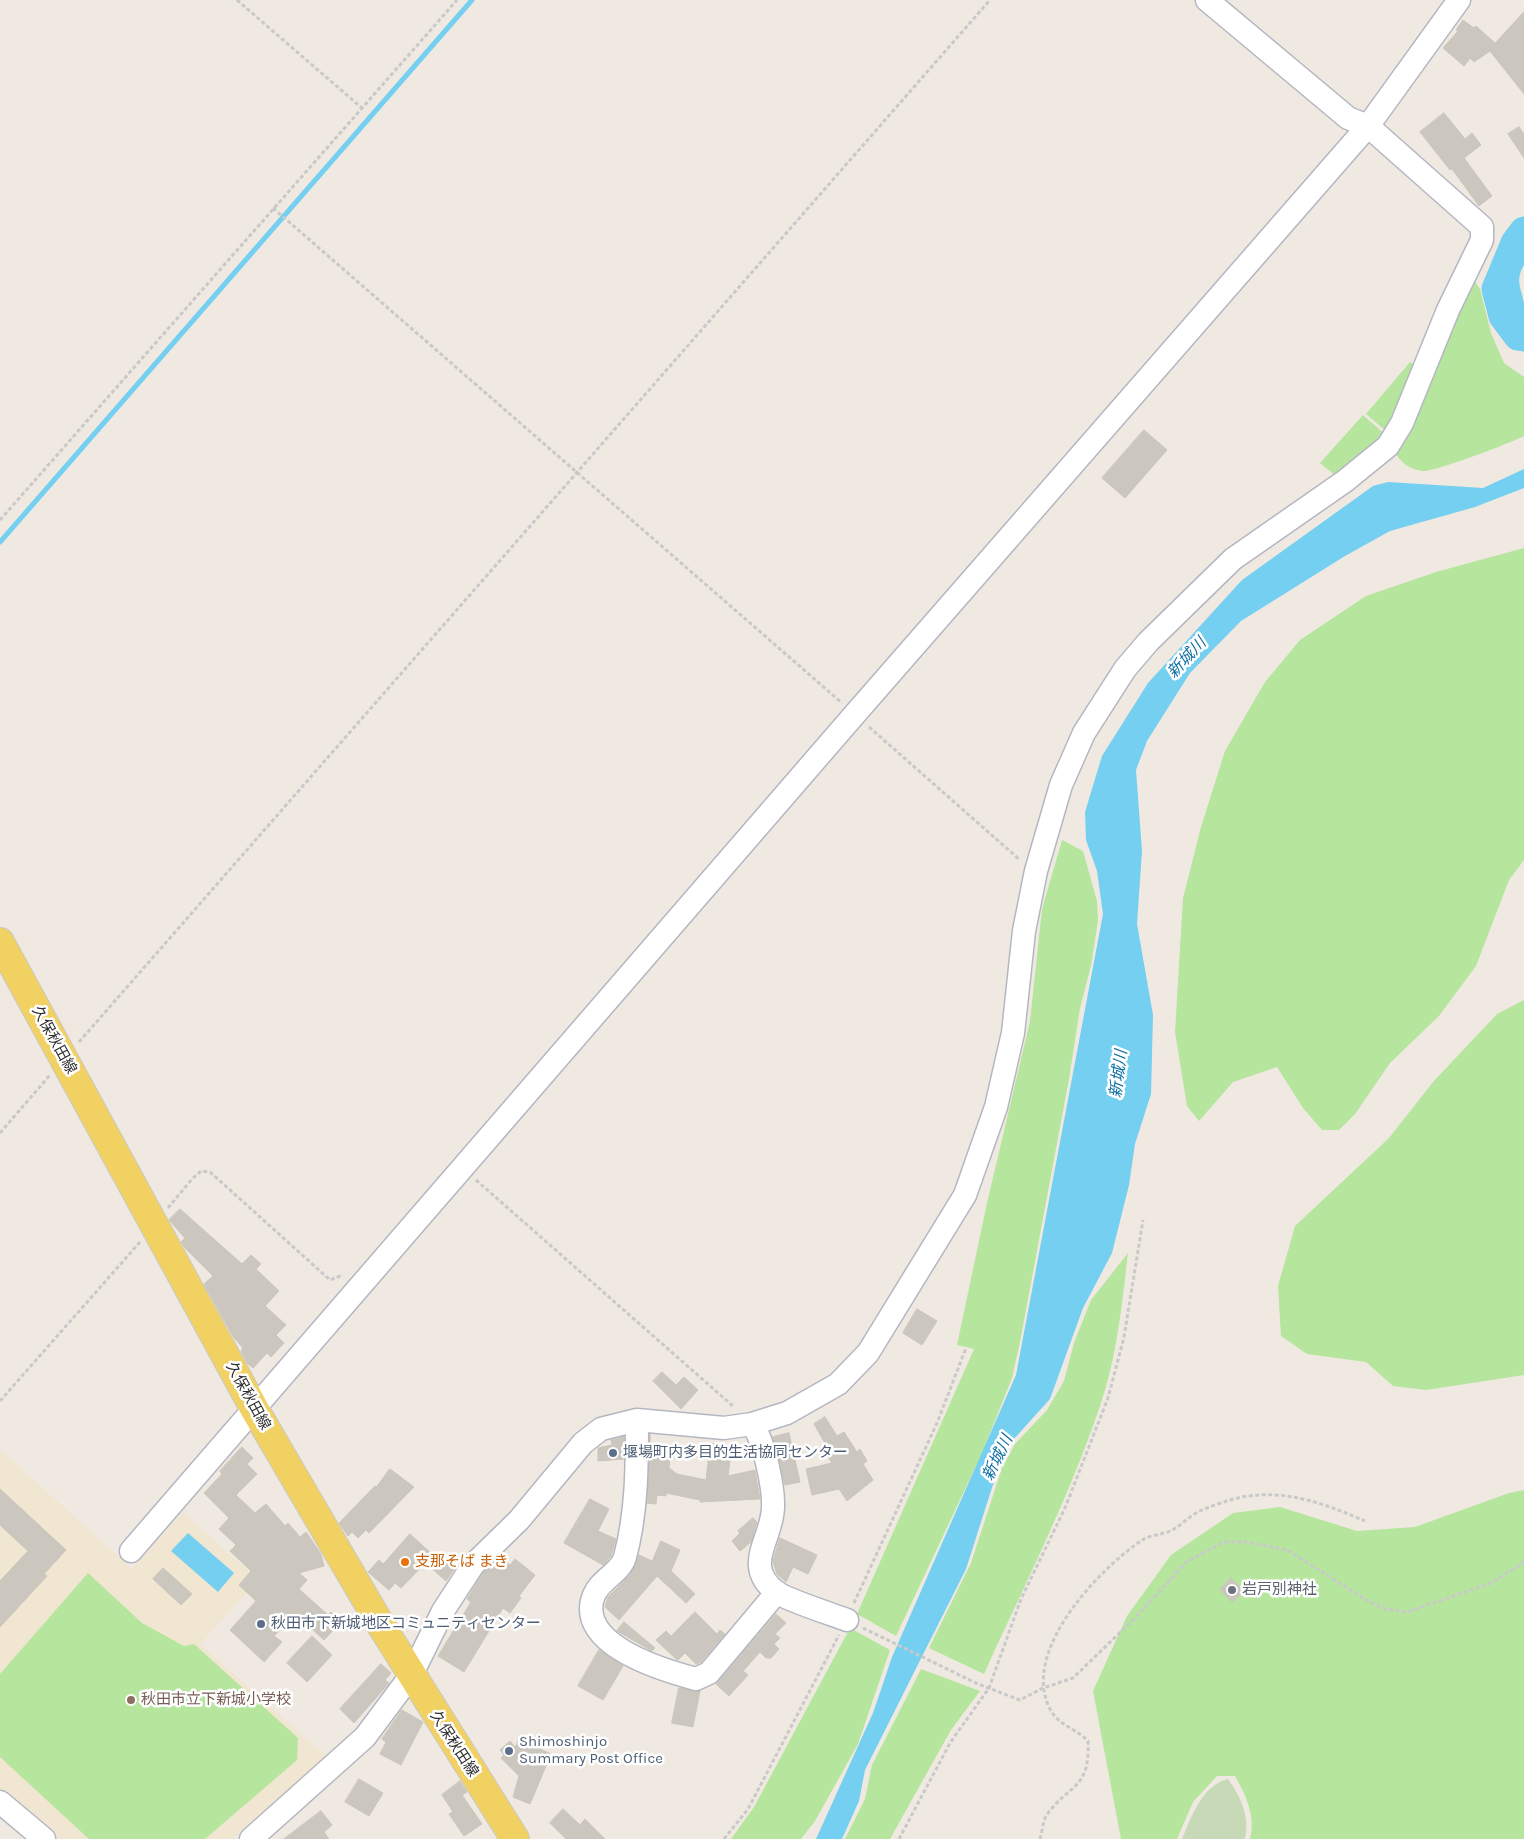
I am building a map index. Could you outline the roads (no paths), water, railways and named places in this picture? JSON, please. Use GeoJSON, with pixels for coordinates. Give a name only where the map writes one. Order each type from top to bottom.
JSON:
{"type":"FeatureCollection","features":[{"type":"Feature","properties":{"kind":"main road","name":"久保秋田線"},"geometry":{"type":"LineString","coordinates":[[0,942],[255,1410],[379,1622],[515,1839]]}},
{"type":"Feature","properties":{"kind":"street"},"geometry":{"type":"LineString","coordinates":[[251,1839],[365,1737],[412,1674],[443,1610],[473,1565],[519,1520],[583,1443],[601,1429],[637,1420],[724,1428],[752,1424],[787,1413],[838,1384],[868,1353],[965,1195],[996,1107],[1013,1032],[1024,931],[1036,871],[1061,785],[1084,733],[1125,669],[1165,625],[1233,559],[1345,481],[1381,452],[1388,446],[1402,423],[1448,310],[1482,240],[1482,227],[1368,126],[1348,118],[1207,0]]}},
{"type":"Feature","properties":{"kind":"street"},"geometry":{"type":"LineString","coordinates":[[131,1551],[255,1410],[462,1168],[845,705],[1368,126],[1460,0]]}},
{"type":"Feature","properties":{"kind":"street"},"geometry":{"type":"LineString","coordinates":[[637,1420],[638,1473],[624,1560],[594,1592],[590,1606],[593,1624],[603,1637],[645,1663],[696,1680],[709,1673],[777,1592]]}},
{"type":"Feature","properties":{"kind":"street"},"geometry":{"type":"LineString","coordinates":[[752,1424],[758,1432],[773,1508],[758,1564],[762,1576],[777,1592],[847,1620]]}},
{"type":"Feature","properties":{"kind":"street"},"geometry":{"type":"LineString","coordinates":[[0,1802],[44,1839]]}},
{"type":"Feature","properties":{"kind":"water"},"geometry":{"type":"Polygon","coordinates":[[[1524,224],[1524,265],[1519,280],[1524,303],[1524,335],[1499,314],[1495,285],[1511,243],[1524,224]]]}},
{"type":"Feature","properties":{"kind":"water"},"geometry":{"type":"Polygon","coordinates":[[[1524,469],[1524,488],[1475,507],[1390,531],[1345,556],[1241,621],[1190,673],[1147,741],[1136,770],[1142,851],[1137,924],[1153,1015],[1151,1094],[1135,1144],[1129,1185],[1112,1253],[1083,1308],[1050,1399],[1013,1440],[998,1469],[966,1569],[865,1770],[859,1801],[842,1839],[816,1839],[873,1713],[892,1657],[1016,1375],[1103,914],[1097,871],[1086,840],[1085,812],[1102,756],[1148,683],[1242,580],[1373,486],[1388,482],[1483,488],[1524,469]]]}},
{"type":"Feature","properties":{"kind":"water"},"geometry":{"type":"Polygon","coordinates":[[[188,1533],[234,1573],[218,1592],[171,1551],[188,1533]]]}},
{"type":"Feature","properties":{"kind":"waterway"},"geometry":{"type":"LineString","coordinates":[[0,542],[472,0]]}},
{"type":"Feature","properties":{"kind":"waterway","name":"新城川"},"geometry":{"type":"LineString","coordinates":[[1524,231],[1515,243],[1496,289],[1503,316],[1518,336],[1524,337]]}},
{"type":"Feature","properties":{"kind":"place","name":"堰場町内多目的生活協同センター"},"geometry":{"type":"Point","coordinates":[613,1453]}},
{"type":"Feature","properties":{"kind":"place","name":"支那そば まき"},"geometry":{"type":"Point","coordinates":[405,1562]}},
{"type":"Feature","properties":{"kind":"place","name":"岩戸別神社"},"geometry":{"type":"Point","coordinates":[1232,1590]}},
{"type":"Feature","properties":{"kind":"place","name":"秋田市下新城地区コミュニティセンター"},"geometry":{"type":"Point","coordinates":[261,1624]}},
{"type":"Feature","properties":{"kind":"place","name":"秋田市立下新城小学校"},"geometry":{"type":"Point","coordinates":[131,1700]}},
{"type":"Feature","properties":{"kind":"place","name":"Shimoshinjo Summary Post Office"},"geometry":{"type":"Point","coordinates":[509,1751]}}]}
